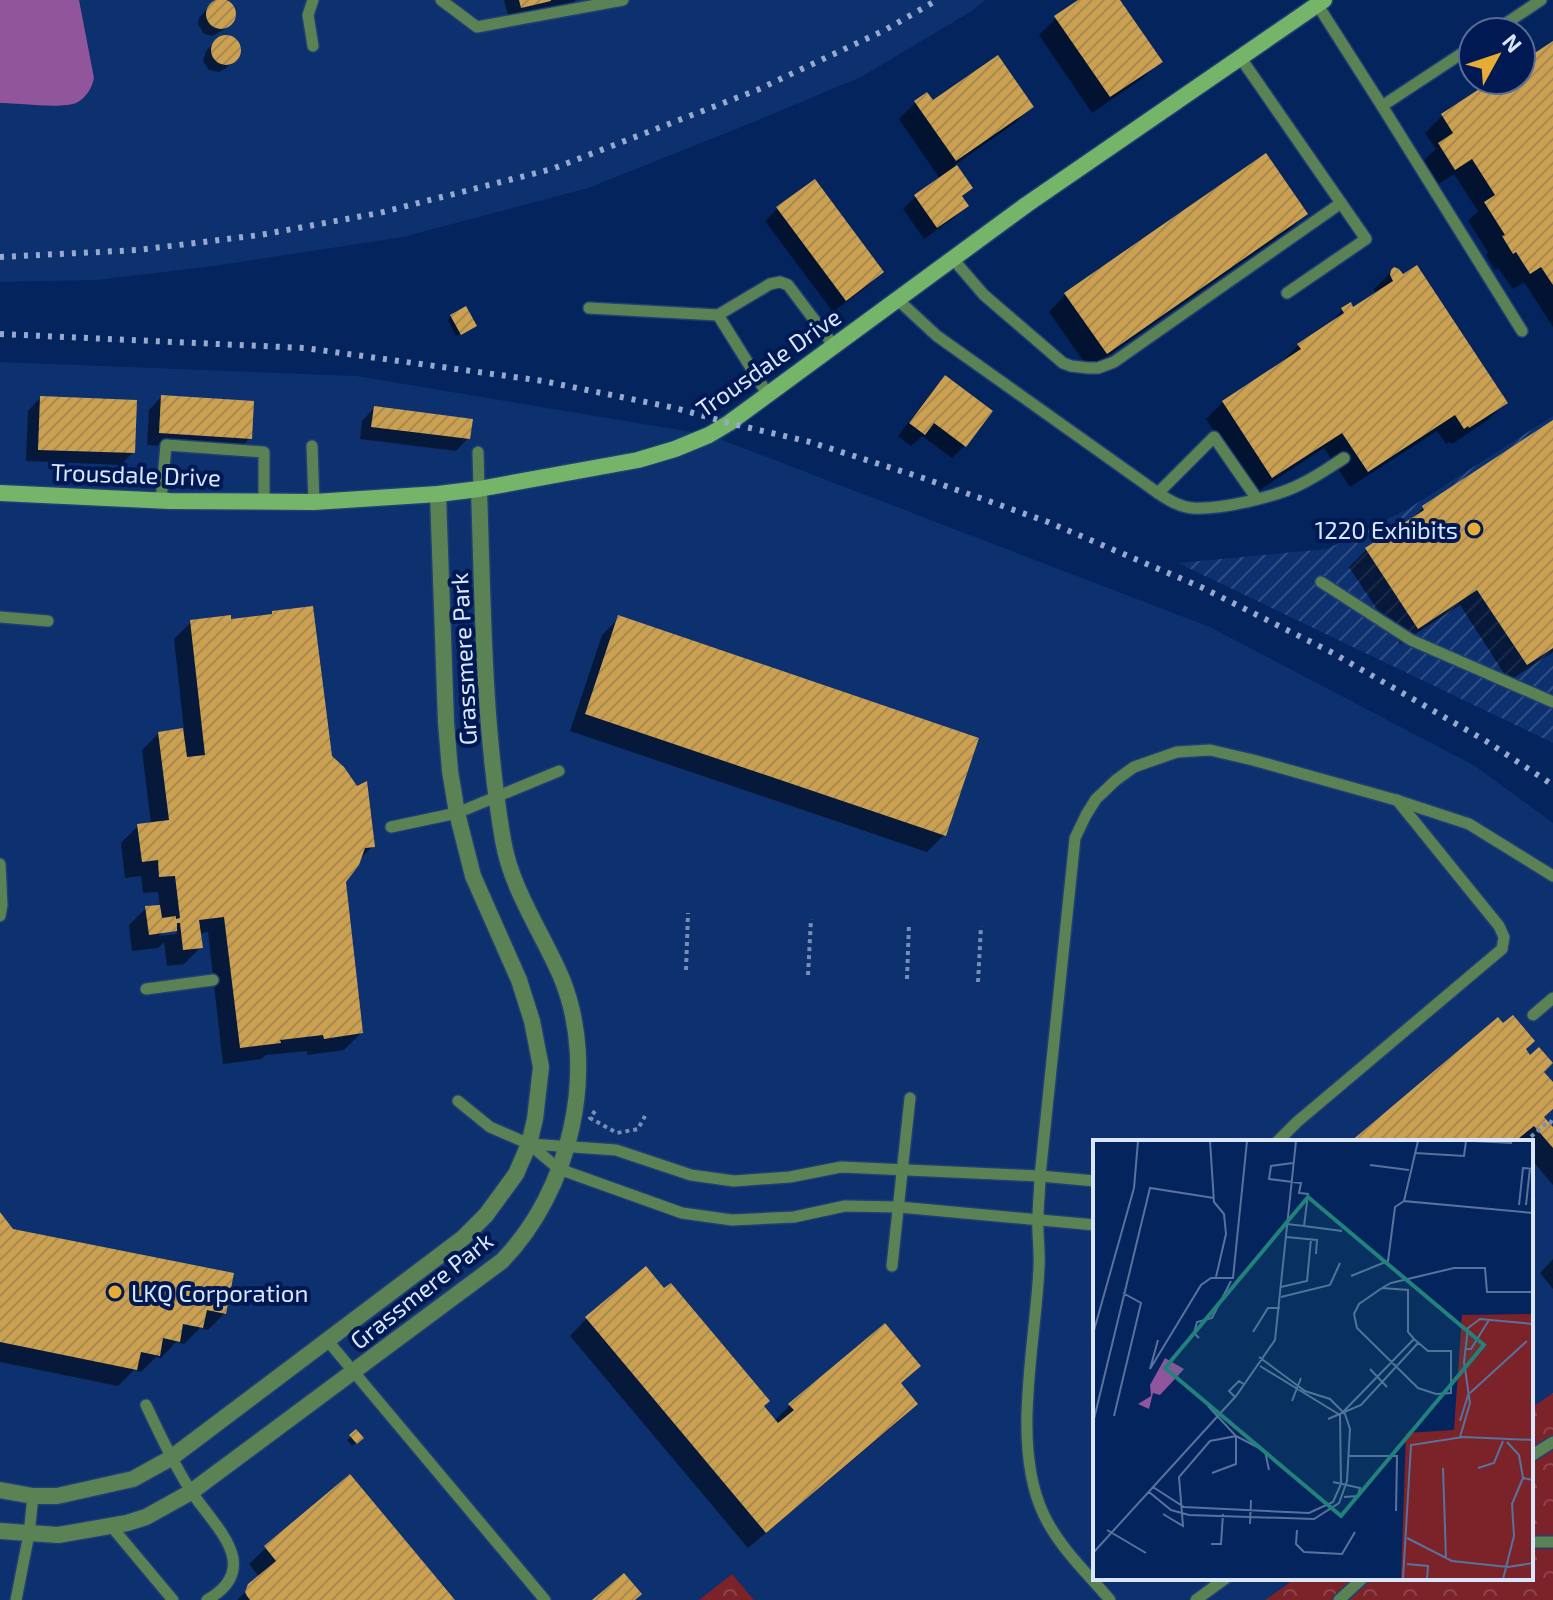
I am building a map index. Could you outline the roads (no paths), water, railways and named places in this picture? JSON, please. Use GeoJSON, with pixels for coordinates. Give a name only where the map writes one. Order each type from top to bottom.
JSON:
{"type":"FeatureCollection","features":[{"type":"Feature","properties":{"kind":"street","name":"Trousdale Drive"},"geometry":{"type":"LineString","coordinates":[[0,493],[161,501],[264,502],[438,494],[638,460],[675,449],[709,435],[768,395],[952,258],[1320,2]]}},
{"type":"Feature","properties":{"kind":"street","name":"Grassmere Park"},"geometry":{"type":"LineString","coordinates":[[0,1531],[58,1535],[127,1523],[146,1517],[191,1492],[502,1261],[517,1246],[547,1199],[567,1147],[577,1107],[577,1054],[573,1017],[564,984],[522,897],[504,846],[488,708],[479,489]]}},
{"type":"Feature","properties":{"kind":"street","name":"Grassmere Park"},"geometry":{"type":"LineString","coordinates":[[0,1490],[33,1496],[57,1496],[133,1479],[171,1458],[463,1238],[486,1215],[516,1174],[529,1144],[535,1119],[541,1067],[532,1021],[519,980],[473,876],[457,813],[446,722],[438,494]]}},
{"type":"Feature","properties":{"kind":"lane"},"geometry":{"type":"LineString","coordinates":[[313,0],[308,15],[313,46]]}},
{"type":"Feature","properties":{"kind":"lane"},"geometry":{"type":"LineString","coordinates":[[441,0],[477,27],[623,0]]}},
{"type":"Feature","properties":{"kind":"lane"},"geometry":{"type":"LineString","coordinates":[[1517,16],[1541,0]]}},
{"type":"Feature","properties":{"kind":"lane"},"geometry":{"type":"LineString","coordinates":[[1320,2],[1522,331]]}},
{"type":"Feature","properties":{"kind":"lane"},"geometry":{"type":"LineString","coordinates":[[1240,57],[1366,239],[1287,293]]}},
{"type":"Feature","properties":{"kind":"lane"},"geometry":{"type":"LineString","coordinates":[[1382,106],[1457,57]]}},
{"type":"Feature","properties":{"kind":"lane"},"geometry":{"type":"LineString","coordinates":[[952,258],[984,295],[1056,358],[1071,366],[1098,368],[1114,362],[1341,203]]}},
{"type":"Feature","properties":{"kind":"lane"},"geometry":{"type":"LineString","coordinates":[[589,308],[718,315],[770,284],[780,282],[788,285],[834,346]]}},
{"type":"Feature","properties":{"kind":"lane"},"geometry":{"type":"LineString","coordinates":[[897,299],[937,336],[1172,502],[1191,508],[1226,506],[1257,499],[1301,485],[1344,458]]}},
{"type":"Feature","properties":{"kind":"lane"},"geometry":{"type":"LineString","coordinates":[[718,315],[768,395]]}},
{"type":"Feature","properties":{"kind":"lane"},"geometry":{"type":"LineString","coordinates":[[1158,493],[1214,437],[1257,499]]}},
{"type":"Feature","properties":{"kind":"lane"},"geometry":{"type":"LineString","coordinates":[[161,501],[166,445],[264,452],[264,502]]}},
{"type":"Feature","properties":{"kind":"lane"},"geometry":{"type":"LineString","coordinates":[[312,446],[314,502]]}},
{"type":"Feature","properties":{"kind":"lane"},"geometry":{"type":"LineString","coordinates":[[478,452],[479,489]]}},
{"type":"Feature","properties":{"kind":"lane"},"geometry":{"type":"LineString","coordinates":[[1321,582],[1411,640],[1553,702]]}},
{"type":"Feature","properties":{"kind":"lane"},"geometry":{"type":"LineString","coordinates":[[0,617],[48,621]]}},
{"type":"Feature","properties":{"kind":"lane"},"geometry":{"type":"LineString","coordinates":[[1110,1600],[1049,1525],[1033,1488],[1027,1441],[1039,1265],[1040,1176],[1075,838],[1096,799],[1134,767],[1166,754],[1205,750],[1253,760],[1396,800],[1469,824],[1553,876]]}},
{"type":"Feature","properties":{"kind":"lane"},"geometry":{"type":"LineString","coordinates":[[391,827],[457,813],[559,771]]}},
{"type":"Feature","properties":{"kind":"lane"},"geometry":{"type":"LineString","coordinates":[[1279,1140],[1502,949],[1504,937],[1499,926],[1396,800]]}},
{"type":"Feature","properties":{"kind":"lane"},"geometry":{"type":"LineString","coordinates":[[0,864],[0,916]]}},
{"type":"Feature","properties":{"kind":"lane"},"geometry":{"type":"LineString","coordinates":[[146,989],[213,980]]}},
{"type":"Feature","properties":{"kind":"lane"},"geometry":{"type":"LineString","coordinates":[[1533,1015],[1553,998]]}},
{"type":"Feature","properties":{"kind":"lane"},"geometry":{"type":"LineString","coordinates":[[892,1266],[910,1098]]}},
{"type":"Feature","properties":{"kind":"lane"},"geometry":{"type":"LineString","coordinates":[[458,1101],[490,1127],[529,1144],[559,1169],[682,1213],[732,1220],[794,1217],[845,1206],[899,1207],[1093,1225]]}},
{"type":"Feature","properties":{"kind":"lane"},"geometry":{"type":"LineString","coordinates":[[529,1144],[616,1150],[691,1175],[734,1181],[790,1177],[841,1167],[1093,1181]]}},
{"type":"Feature","properties":{"kind":"lane"},"geometry":{"type":"LineString","coordinates":[[327,1340],[545,1600]]}},
{"type":"Feature","properties":{"kind":"lane"},"geometry":{"type":"LineString","coordinates":[[146,1405],[171,1458],[191,1492],[218,1525],[231,1550],[233,1571],[230,1578],[207,1600]]}},
{"type":"Feature","properties":{"kind":"lane"},"geometry":{"type":"LineString","coordinates":[[1533,1455],[1553,1442]]}},
{"type":"Feature","properties":{"kind":"lane"},"geometry":{"type":"LineString","coordinates":[[16,1600],[33,1496]]}},
{"type":"Feature","properties":{"kind":"lane"},"geometry":{"type":"LineString","coordinates":[[111,1526],[173,1600]]}},
{"type":"Feature","properties":{"kind":"lane"},"geometry":{"type":"LineString","coordinates":[[1196,1600],[1223,1580]]}},
{"type":"Feature","properties":{"kind":"lane"},"geometry":{"type":"LineString","coordinates":[[1339,1600],[1361,1580]]}},
{"type":"Feature","properties":{"kind":"railway"},"geometry":{"type":"LineString","coordinates":[[0,257],[138,250],[260,235],[379,213],[552,169],[757,90],[885,30],[937,0]]}},
{"type":"Feature","properties":{"kind":"railway"},"geometry":{"type":"LineString","coordinates":[[0,334],[305,348],[543,381],[675,408],[810,442],[1048,522],[1201,587],[1331,652],[1486,741],[1553,785]]}},
{"type":"Feature","properties":{"kind":"place","name":"1220 Exhibits"},"geometry":{"type":"Point","coordinates":[1474,529]}},
{"type":"Feature","properties":{"kind":"place","name":"LKQ Corporation"},"geometry":{"type":"Point","coordinates":[115,1292]}}]}
